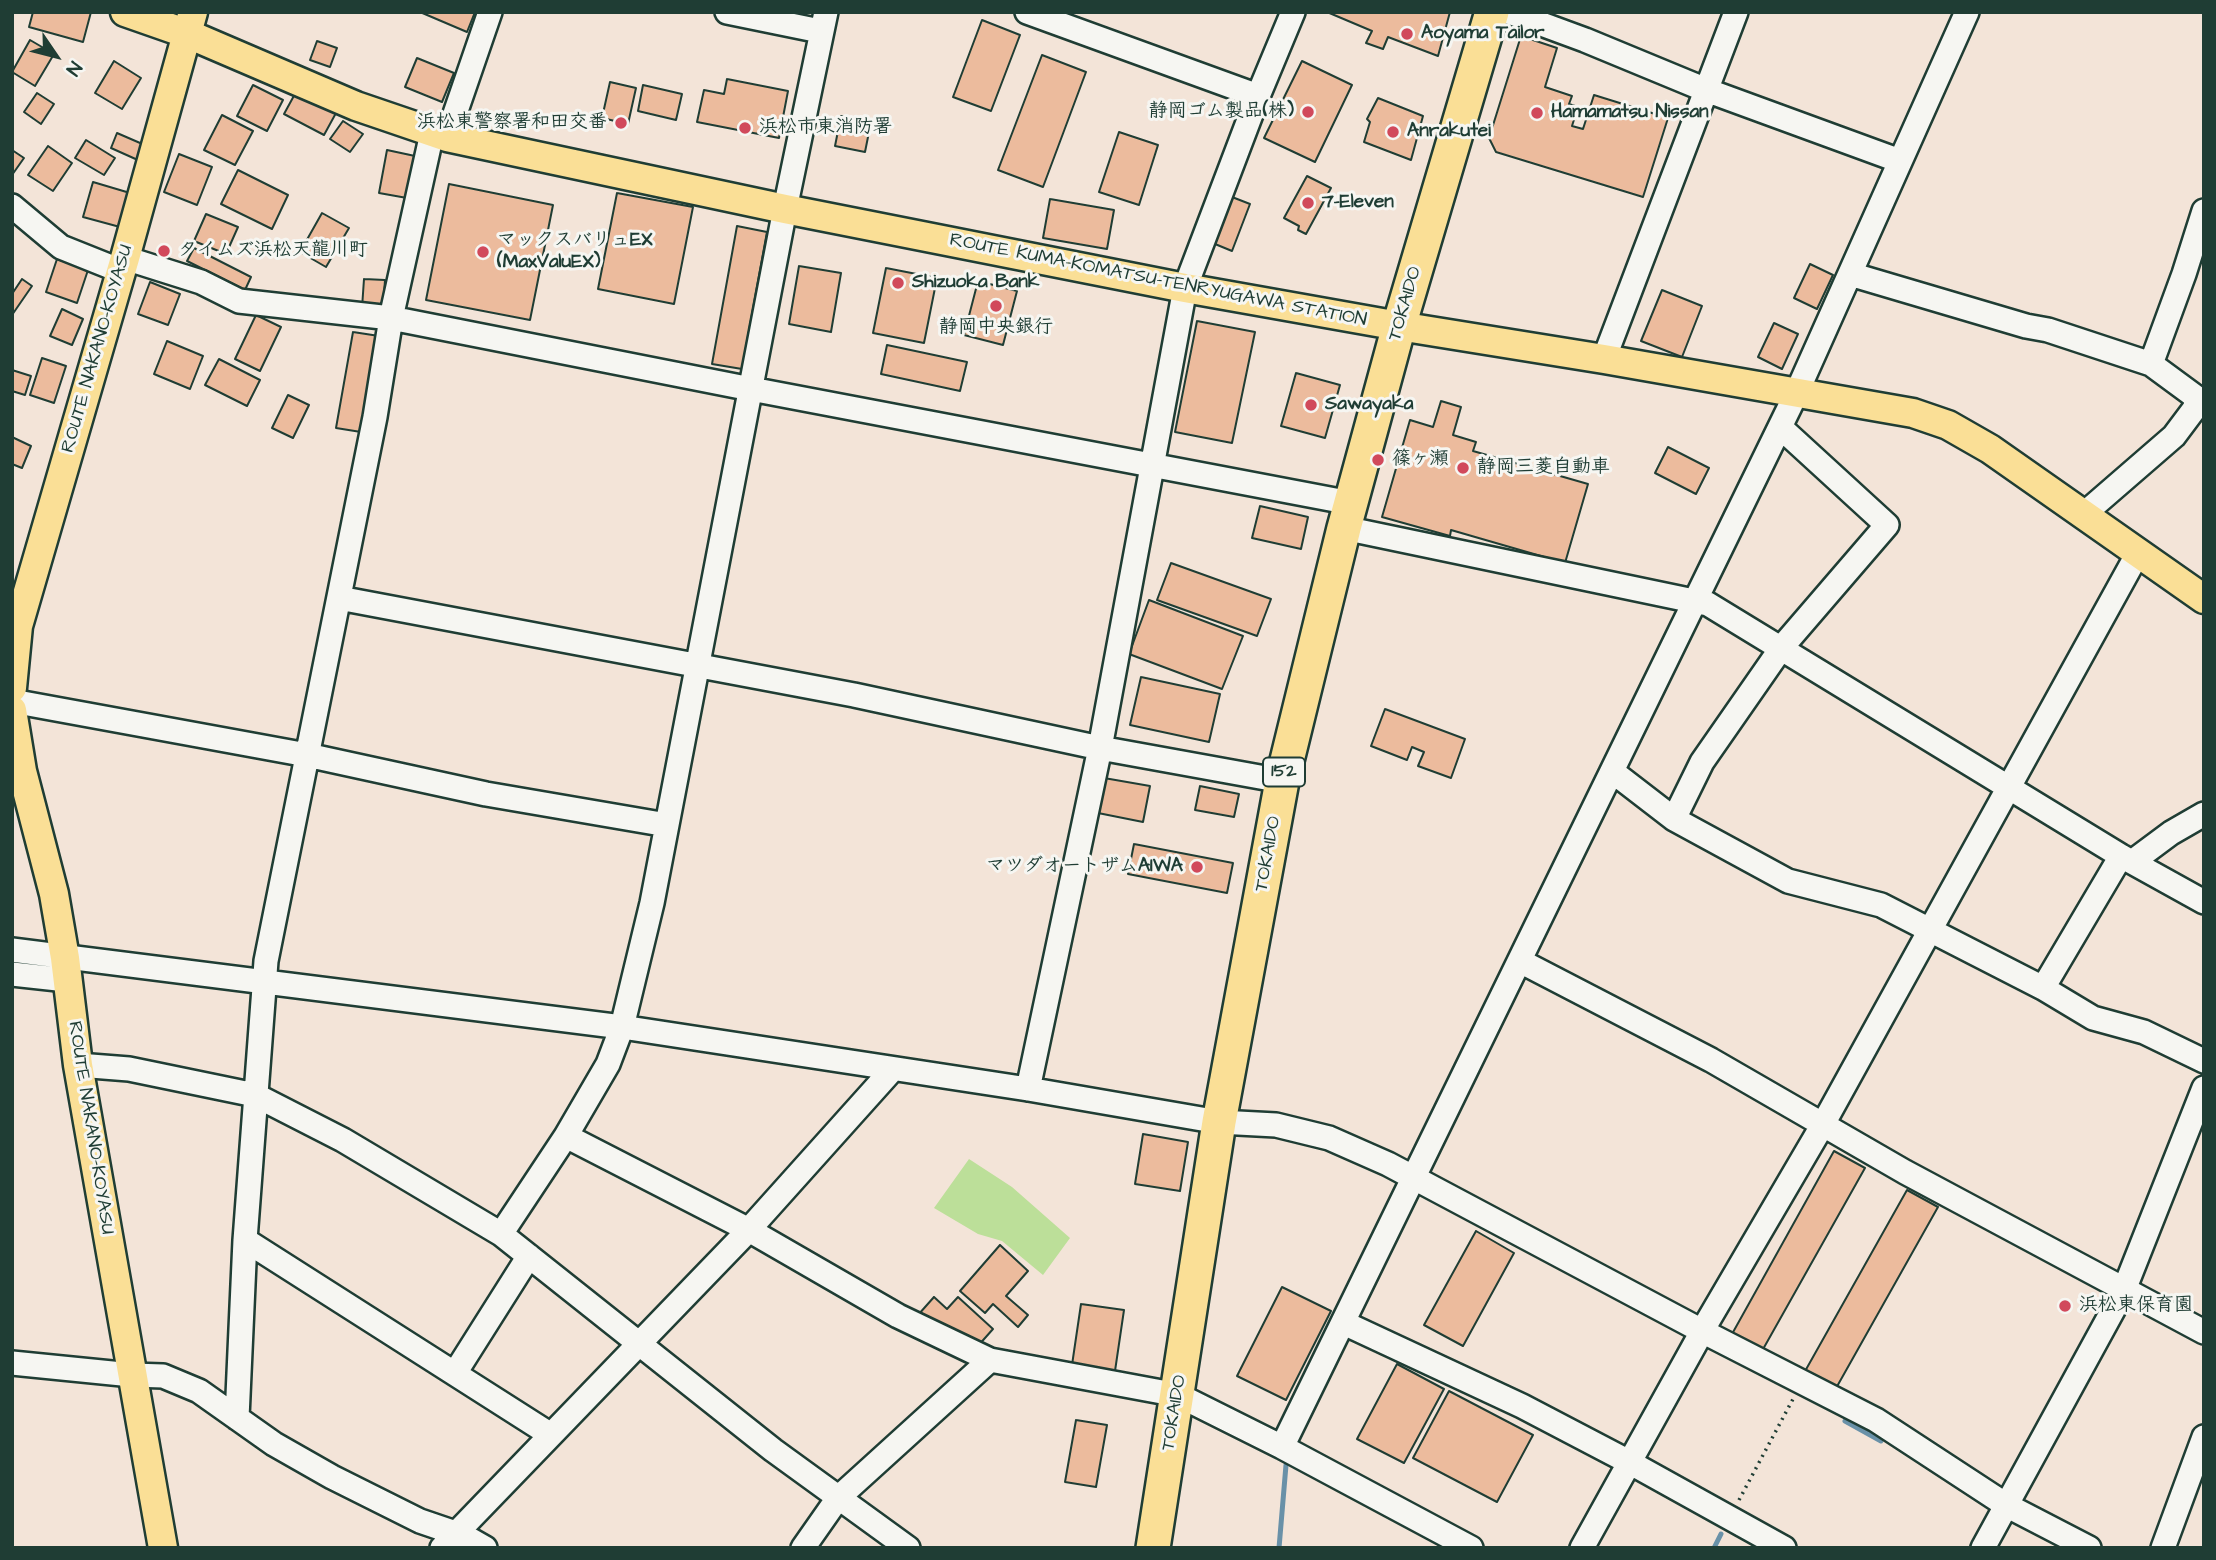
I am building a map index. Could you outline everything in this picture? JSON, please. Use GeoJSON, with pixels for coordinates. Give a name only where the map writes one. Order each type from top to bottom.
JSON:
{"type":"FeatureCollection","features":[{"type":"Feature","properties":{"kind":"highway","name":"TOKAIDO"},"geometry":{"type":"LineString","coordinates":[[1153,1548],[1219,1122],[1282,781],[1347,516],[1399,326],[1492,12]]}},
{"type":"Feature","properties":{"kind":"main road","name":"ROUTE KUMA-KOMATSU-TENRYUGAWA STATION"},"geometry":{"type":"LineString","coordinates":[[125,12],[190,23],[356,106],[439,135],[785,209],[1185,288],[1913,413],[1948,425],[1990,449],[2204,599]]}},
{"type":"Feature","properties":{"kind":"main road","name":"ROUTE NAKANO-KOYASU"},"geometry":{"type":"LineString","coordinates":[[12,688],[15,625],[123,264],[190,23]]}},
{"type":"Feature","properties":{"kind":"main road","name":"ROUTE NAKANO-KOYASU"},"geometry":{"type":"LineString","coordinates":[[12,710],[22,771],[54,894],[78,1065],[163,1548]]}},
{"type":"Feature","properties":{"kind":"street"},"geometry":{"type":"LineString","coordinates":[[237,1418],[245,1240],[268,948],[372,430],[391,318],[439,135],[490,12]]}},
{"type":"Feature","properties":{"kind":"street"},"geometry":{"type":"LineString","coordinates":[[501,1234],[566,1136],[608,1064],[622,1027],[652,903],[823,22],[727,12]]}},
{"type":"Feature","properties":{"kind":"street"},"geometry":{"type":"LineString","coordinates":[[1027,12],[1258,96]]}},
{"type":"Feature","properties":{"kind":"street"},"geometry":{"type":"LineString","coordinates":[[1028,1089],[1100,748],[1185,288],[1293,12]]}},
{"type":"Feature","properties":{"kind":"street"},"geometry":{"type":"LineString","coordinates":[[1509,12],[1706,90],[1900,160]]}},
{"type":"Feature","properties":{"kind":"street"},"geometry":{"type":"LineString","coordinates":[[1604,359],[1736,12]]}},
{"type":"Feature","properties":{"kind":"street"},"geometry":{"type":"LineString","coordinates":[[1282,1447],[1613,772],[1693,600],[1797,392],[1967,12]]}},
{"type":"Feature","properties":{"kind":"street"},"geometry":{"type":"LineString","coordinates":[[12,206],[61,247],[201,282],[239,302],[391,318],[1153,467],[1708,604],[2127,859],[2204,902]]}},
{"type":"Feature","properties":{"kind":"street"},"geometry":{"type":"LineString","coordinates":[[2151,364],[2204,211]]}},
{"type":"Feature","properties":{"kind":"street"},"geometry":{"type":"LineString","coordinates":[[1850,274],[2026,326],[2048,330],[2151,364],[2200,401],[2174,436],[2084,514]]}},
{"type":"Feature","properties":{"kind":"street"},"geometry":{"type":"LineString","coordinates":[[1674,819],[1702,762],[1782,647],[1887,525],[1780,427]]}},
{"type":"Feature","properties":{"kind":"street"},"geometry":{"type":"LineString","coordinates":[[1582,1548],[1702,1331],[1822,1126],[2138,553]]}},
{"type":"Feature","properties":{"kind":"street"},"geometry":{"type":"LineString","coordinates":[[338,598],[854,695],[1100,748],[1282,781]]}},
{"type":"Feature","properties":{"kind":"street"},"geometry":{"type":"LineString","coordinates":[[12,701],[307,755],[486,794],[667,825]]}},
{"type":"Feature","properties":{"kind":"street"},"geometry":{"type":"LineString","coordinates":[[1613,772],[1674,819],[1788,880],[1881,905],[2043,988],[2093,1018],[2144,1032],[2204,1060]]}},
{"type":"Feature","properties":{"kind":"street"},"geometry":{"type":"LineString","coordinates":[[2043,988],[2127,859],[2204,814]]}},
{"type":"Feature","properties":{"kind":"street"},"geometry":{"type":"LineString","coordinates":[[12,950],[66,969]]}},
{"type":"Feature","properties":{"kind":"street"},"geometry":{"type":"LineString","coordinates":[[1520,961],[1711,1060],[1822,1126],[2204,1332]]}},
{"type":"Feature","properties":{"kind":"street"},"geometry":{"type":"LineString","coordinates":[[12,974],[66,969],[264,981],[622,1027],[1028,1089],[1219,1122],[1276,1125],[1329,1138],[1388,1164],[1412,1179],[1876,1420],[2006,1505],[2089,1548]]}},
{"type":"Feature","properties":{"kind":"street"},"geometry":{"type":"LineString","coordinates":[[78,1065],[129,1069],[255,1095],[343,1140],[501,1234],[773,1450],[908,1548]]}},
{"type":"Feature","properties":{"kind":"street"},"geometry":{"type":"LineString","coordinates":[[448,1540],[749,1230],[892,1070]]}},
{"type":"Feature","properties":{"kind":"street"},"geometry":{"type":"LineString","coordinates":[[1983,1548],[2124,1290],[2204,1088]]}},
{"type":"Feature","properties":{"kind":"street"},"geometry":{"type":"LineString","coordinates":[[566,1136],[749,1230],[898,1316],[990,1360],[1178,1395],[1471,1548]]}},
{"type":"Feature","properties":{"kind":"street"},"geometry":{"type":"LineString","coordinates":[[245,1240],[551,1435]]}},
{"type":"Feature","properties":{"kind":"street"},"geometry":{"type":"LineString","coordinates":[[455,1373],[530,1256]]}},
{"type":"Feature","properties":{"kind":"street"},"geometry":{"type":"LineString","coordinates":[[1344,1323],[1522,1406],[1784,1548]]}},
{"type":"Feature","properties":{"kind":"street"},"geometry":{"type":"LineString","coordinates":[[803,1548],[838,1498],[990,1360]]}},
{"type":"Feature","properties":{"kind":"street"},"geometry":{"type":"LineString","coordinates":[[12,1363],[163,1376],[199,1391],[274,1444],[332,1477],[420,1521],[448,1540],[485,1548]]}},
{"type":"Feature","properties":{"kind":"street"},"geometry":{"type":"LineString","coordinates":[[2163,1548],[2204,1437]]}},
{"type":"Feature","properties":{"kind":"path"},"geometry":{"type":"LineString","coordinates":[[1729,1517],[1802,1382]]}},
{"type":"Feature","properties":{"kind":"green space"},"geometry":{"type":"Polygon","coordinates":[[[969,1159],[1012,1187],[1070,1238],[1043,1275],[1002,1241],[978,1234],[934,1208],[969,1159]]]}},
{"type":"Feature","properties":{"kind":"building"},"geometry":{"type":"Polygon","coordinates":[[[33,12],[91,12],[83,42],[29,27],[33,12]]]}},
{"type":"Feature","properties":{"kind":"building"},"geometry":{"type":"Polygon","coordinates":[[[420,12],[475,12],[467,32],[420,12]]]}},
{"type":"Feature","properties":{"kind":"building","name":"Aoyama Tailor"},"geometry":{"type":"Polygon","coordinates":[[[1327,12],[1450,12],[1438,56],[1388,37],[1383,49],[1366,43],[1372,31],[1327,12]]]}},
{"type":"Feature","properties":{"kind":"building"},"geometry":{"type":"Polygon","coordinates":[[[982,20],[1020,35],[991,111],[953,97],[982,20]]]}},
{"type":"Feature","properties":{"kind":"building","name":"Hamamatsu Nissan"},"geometry":{"type":"Polygon","coordinates":[[[1521,36],[1557,48],[1545,87],[1572,96],[1569,104],[1578,107],[1572,126],[1583,129],[1594,95],[1668,118],[1643,197],[1496,152],[1489,138],[1521,36]]]}},
{"type":"Feature","properties":{"kind":"building"},"geometry":{"type":"Polygon","coordinates":[[[30,40],[54,54],[35,86],[12,72],[30,40]]]}},
{"type":"Feature","properties":{"kind":"building"},"geometry":{"type":"Polygon","coordinates":[[[317,41],[337,48],[330,67],[310,60],[317,41]]]}},
{"type":"Feature","properties":{"kind":"building"},"geometry":{"type":"Polygon","coordinates":[[[1042,55],[1086,72],[1043,187],[998,170],[1042,55]]]}},
{"type":"Feature","properties":{"kind":"building"},"geometry":{"type":"Polygon","coordinates":[[[417,58],[454,73],[442,102],[405,87],[417,58]]]}},
{"type":"Feature","properties":{"kind":"building"},"geometry":{"type":"Polygon","coordinates":[[[114,61],[141,78],[122,109],[95,93],[114,61]]]}},
{"type":"Feature","properties":{"kind":"building","name":"静岡ゴム製品(株)"},"geometry":{"type":"Polygon","coordinates":[[[1302,61],[1352,85],[1315,162],[1264,138],[1302,61]]]}},
{"type":"Feature","properties":{"kind":"building"},"geometry":{"type":"Polygon","coordinates":[[[727,79],[788,91],[779,138],[697,122],[704,90],[724,94],[727,79]]]}},
{"type":"Feature","properties":{"kind":"building"},"geometry":{"type":"Polygon","coordinates":[[[610,82],[636,88],[628,124],[602,118],[610,82]]]}},
{"type":"Feature","properties":{"kind":"building"},"geometry":{"type":"Polygon","coordinates":[[[253,85],[283,100],[267,131],[237,116],[253,85]]]}},
{"type":"Feature","properties":{"kind":"building"},"geometry":{"type":"Polygon","coordinates":[[[643,85],[682,94],[676,120],[638,111],[643,85]]]}},
{"type":"Feature","properties":{"kind":"building"},"geometry":{"type":"Polygon","coordinates":[[[296,92],[336,113],[324,135],[284,114],[296,92]]]}},
{"type":"Feature","properties":{"kind":"building"},"geometry":{"type":"Polygon","coordinates":[[[37,93],[54,104],[41,124],[24,112],[37,93]]]}},
{"type":"Feature","properties":{"kind":"building","name":"Anrakutei"},"geometry":{"type":"Polygon","coordinates":[[[1378,98],[1423,116],[1411,160],[1364,142],[1370,122],[1367,119],[1378,98]]]}},
{"type":"Feature","properties":{"kind":"building"},"geometry":{"type":"Polygon","coordinates":[[[222,115],[253,131],[235,165],[204,150],[222,115]]]}},
{"type":"Feature","properties":{"kind":"building"},"geometry":{"type":"Polygon","coordinates":[[[841,116],[871,122],[865,152],[835,146],[841,116]]]}},
{"type":"Feature","properties":{"kind":"building"},"geometry":{"type":"Polygon","coordinates":[[[343,121],[363,134],[350,152],[330,139],[343,121]]]}},
{"type":"Feature","properties":{"kind":"building"},"geometry":{"type":"Polygon","coordinates":[[[1119,132],[1158,145],[1139,205],[1099,192],[1119,132]]]}},
{"type":"Feature","properties":{"kind":"building"},"geometry":{"type":"Polygon","coordinates":[[[117,133],[147,146],[140,161],[111,148],[117,133]]]}},
{"type":"Feature","properties":{"kind":"building"},"geometry":{"type":"Polygon","coordinates":[[[86,140],[115,158],[104,175],[75,158],[86,140]]]}},
{"type":"Feature","properties":{"kind":"building"},"geometry":{"type":"Polygon","coordinates":[[[48,146],[72,163],[53,191],[28,175],[48,146]]]}},
{"type":"Feature","properties":{"kind":"building"},"geometry":{"type":"Polygon","coordinates":[[[12,150],[24,158],[12,175],[12,150]]]}},
{"type":"Feature","properties":{"kind":"building"},"geometry":{"type":"Polygon","coordinates":[[[387,150],[415,156],[407,198],[379,193],[387,150]]]}},
{"type":"Feature","properties":{"kind":"building"},"geometry":{"type":"Polygon","coordinates":[[[179,154],[212,167],[197,205],[164,192],[179,154]]]}},
{"type":"Feature","properties":{"kind":"building"},"geometry":{"type":"Polygon","coordinates":[[[238,170],[288,195],[272,229],[221,204],[238,170]]]}},
{"type":"Feature","properties":{"kind":"building","name":"7-Eleven"},"geometry":{"type":"Polygon","coordinates":[[[1307,176],[1331,188],[1306,234],[1298,230],[1299,226],[1284,218],[1307,176]]]}},
{"type":"Feature","properties":{"kind":"building"},"geometry":{"type":"Polygon","coordinates":[[[93,182],[130,193],[120,227],[83,217],[93,182]]]}},
{"type":"Feature","properties":{"kind":"building"},"geometry":{"type":"Polygon","coordinates":[[[449,184],[553,205],[530,320],[426,300],[449,184]]]}},
{"type":"Feature","properties":{"kind":"building"},"geometry":{"type":"Polygon","coordinates":[[[617,193],[693,207],[674,304],[598,289],[617,193]]]}},
{"type":"Feature","properties":{"kind":"building"},"geometry":{"type":"Polygon","coordinates":[[[1232,197],[1250,204],[1232,251],[1215,244],[1232,197]]]}},
{"type":"Feature","properties":{"kind":"building"},"geometry":{"type":"Polygon","coordinates":[[[1050,199],[1114,210],[1107,249],[1043,238],[1050,199]]]}},
{"type":"Feature","properties":{"kind":"building"},"geometry":{"type":"Polygon","coordinates":[[[322,213],[349,228],[326,267],[300,252],[322,213]]]}},
{"type":"Feature","properties":{"kind":"building"},"geometry":{"type":"Polygon","coordinates":[[[206,214],[238,227],[226,254],[194,241],[206,214]]]}},
{"type":"Feature","properties":{"kind":"building"},"geometry":{"type":"Polygon","coordinates":[[[737,226],[767,232],[742,369],[712,364],[737,226]]]}},
{"type":"Feature","properties":{"kind":"building"},"geometry":{"type":"Polygon","coordinates":[[[194,248],[251,277],[245,290],[187,261],[194,248]]]}},
{"type":"Feature","properties":{"kind":"building"},"geometry":{"type":"Polygon","coordinates":[[[57,259],[88,270],[77,303],[46,292],[57,259]]]}},
{"type":"Feature","properties":{"kind":"building"},"geometry":{"type":"Polygon","coordinates":[[[1810,264],[1833,275],[1817,309],[1794,298],[1810,264]]]}},
{"type":"Feature","properties":{"kind":"building"},"geometry":{"type":"Polygon","coordinates":[[[799,266],[841,273],[831,332],[789,324],[799,266]]]}},
{"type":"Feature","properties":{"kind":"building"},"geometry":{"type":"Polygon","coordinates":[[[886,268],[937,278],[924,343],[873,333],[886,268]]]}},
{"type":"Feature","properties":{"kind":"building"},"geometry":{"type":"Polygon","coordinates":[[[22,279],[32,286],[12,315],[12,294],[22,279]]]}},
{"type":"Feature","properties":{"kind":"building"},"geometry":{"type":"Polygon","coordinates":[[[364,279],[385,280],[383,310],[362,308],[364,279]]]}},
{"type":"Feature","properties":{"kind":"building"},"geometry":{"type":"Polygon","coordinates":[[[978,281],[1017,291],[1003,345],[964,335],[978,281]]]}},
{"type":"Feature","properties":{"kind":"building"},"geometry":{"type":"Polygon","coordinates":[[[150,282],[180,294],[168,325],[138,314],[150,282]]]}},
{"type":"Feature","properties":{"kind":"building"},"geometry":{"type":"Polygon","coordinates":[[[1662,290],[1702,306],[1682,357],[1641,341],[1662,290]]]}},
{"type":"Feature","properties":{"kind":"building"},"geometry":{"type":"Polygon","coordinates":[[[62,309],[83,319],[72,345],[50,336],[62,309]]]}},
{"type":"Feature","properties":{"kind":"building"},"geometry":{"type":"Polygon","coordinates":[[[256,315],[281,327],[260,371],[235,359],[256,315]]]}},
{"type":"Feature","properties":{"kind":"building"},"geometry":{"type":"Polygon","coordinates":[[[1197,321],[1255,332],[1232,443],[1175,432],[1197,321]]]}},
{"type":"Feature","properties":{"kind":"building"},"geometry":{"type":"Polygon","coordinates":[[[1774,323],[1798,334],[1782,369],[1758,357],[1774,323]]]}},
{"type":"Feature","properties":{"kind":"building"},"geometry":{"type":"Polygon","coordinates":[[[353,332],[379,336],[361,432],[336,428],[353,332]]]}},
{"type":"Feature","properties":{"kind":"building"},"geometry":{"type":"Polygon","coordinates":[[[167,341],[203,356],[190,389],[154,374],[167,341]]]}},
{"type":"Feature","properties":{"kind":"building"},"geometry":{"type":"Polygon","coordinates":[[[887,345],[967,362],[960,391],[881,374],[887,345]]]}},
{"type":"Feature","properties":{"kind":"building"},"geometry":{"type":"Polygon","coordinates":[[[42,358],[66,366],[54,403],[30,395],[42,358]]]}},
{"type":"Feature","properties":{"kind":"building"},"geometry":{"type":"Polygon","coordinates":[[[219,359],[260,380],[247,406],[205,385],[219,359]]]}},
{"type":"Feature","properties":{"kind":"building"},"geometry":{"type":"Polygon","coordinates":[[[12,370],[31,376],[25,395],[12,391],[12,370]]]}},
{"type":"Feature","properties":{"kind":"building","name":"Sawayaka"},"geometry":{"type":"Polygon","coordinates":[[[1296,373],[1340,385],[1325,438],[1281,426],[1296,373]]]}},
{"type":"Feature","properties":{"kind":"building"},"geometry":{"type":"Polygon","coordinates":[[[288,395],[309,405],[293,438],[272,428],[288,395]]]}},
{"type":"Feature","properties":{"kind":"building","name":"静岡三菱自動車"},"geometry":{"type":"Polygon","coordinates":[[[1441,401],[1461,407],[1453,435],[1476,442],[1473,451],[1588,484],[1565,563],[1451,530],[1450,536],[1382,517],[1410,420],[1433,427],[1441,401]]]}},
{"type":"Feature","properties":{"kind":"building"},"geometry":{"type":"Polygon","coordinates":[[[12,437],[31,446],[22,468],[12,464],[12,437]]]}},
{"type":"Feature","properties":{"kind":"building"},"geometry":{"type":"Polygon","coordinates":[[[1668,447],[1709,468],[1696,494],[1655,473],[1668,447]]]}},
{"type":"Feature","properties":{"kind":"building"},"geometry":{"type":"Polygon","coordinates":[[[1260,506],[1308,517],[1301,549],[1252,538],[1260,506]]]}},
{"type":"Feature","properties":{"kind":"building"},"geometry":{"type":"Polygon","coordinates":[[[1171,563],[1271,599],[1257,636],[1157,600],[1171,563]]]}},
{"type":"Feature","properties":{"kind":"building"},"geometry":{"type":"Polygon","coordinates":[[[1149,600],[1243,636],[1222,689],[1129,654],[1149,600]]]}},
{"type":"Feature","properties":{"kind":"building"},"geometry":{"type":"Polygon","coordinates":[[[1141,677],[1220,694],[1209,742],[1130,725],[1141,677]]]}},
{"type":"Feature","properties":{"kind":"building"},"geometry":{"type":"Polygon","coordinates":[[[1385,709],[1465,739],[1451,778],[1418,766],[1424,752],[1412,747],[1407,760],[1371,746],[1385,709]]]}},
{"type":"Feature","properties":{"kind":"building"},"geometry":{"type":"Polygon","coordinates":[[[1104,778],[1150,786],[1143,822],[1098,813],[1104,778]]]}},
{"type":"Feature","properties":{"kind":"building"},"geometry":{"type":"Polygon","coordinates":[[[1200,786],[1239,794],[1234,817],[1195,810],[1200,786]]]}},
{"type":"Feature","properties":{"kind":"building"},"geometry":{"type":"Polygon","coordinates":[[[1134,844],[1233,863],[1227,893],[1128,874],[1134,844]]]}},
{"type":"Feature","properties":{"kind":"building"},"geometry":{"type":"Polygon","coordinates":[[[1143,1134],[1188,1142],[1180,1191],[1135,1184],[1143,1134]]]}},
{"type":"Feature","properties":{"kind":"building"},"geometry":{"type":"Polygon","coordinates":[[[1834,1151],[1865,1168],[1762,1351],[1732,1334],[1834,1151]]]}},
{"type":"Feature","properties":{"kind":"building"},"geometry":{"type":"Polygon","coordinates":[[[1907,1190],[1938,1207],[1835,1390],[1804,1373],[1907,1190]]]}},
{"type":"Feature","properties":{"kind":"building"},"geometry":{"type":"Polygon","coordinates":[[[1476,1231],[1514,1253],[1463,1346],[1424,1325],[1476,1231]]]}},
{"type":"Feature","properties":{"kind":"building"},"geometry":{"type":"Polygon","coordinates":[[[1000,1245],[1028,1271],[1006,1296],[1028,1315],[1018,1327],[993,1304],[985,1313],[960,1291],[1000,1245]]]}},
{"type":"Feature","properties":{"kind":"building"},"geometry":{"type":"Polygon","coordinates":[[[1282,1287],[1331,1311],[1286,1400],[1237,1376],[1282,1287]]]}},
{"type":"Feature","properties":{"kind":"building"},"geometry":{"type":"Polygon","coordinates":[[[934,1297],[947,1309],[958,1297],[993,1329],[977,1347],[918,1315],[934,1297]]]}},
{"type":"Feature","properties":{"kind":"building"},"geometry":{"type":"Polygon","coordinates":[[[1081,1304],[1124,1310],[1115,1371],[1072,1365],[1081,1304]]]}},
{"type":"Feature","properties":{"kind":"building"},"geometry":{"type":"Polygon","coordinates":[[[1397,1364],[1444,1389],[1404,1463],[1357,1439],[1397,1364]]]}},
{"type":"Feature","properties":{"kind":"building"},"geometry":{"type":"Polygon","coordinates":[[[1449,1391],[1533,1435],[1497,1502],[1413,1458],[1449,1391]]]}},
{"type":"Feature","properties":{"kind":"building"},"geometry":{"type":"Polygon","coordinates":[[[1076,1420],[1107,1425],[1096,1487],[1065,1482],[1076,1420]]]}},
{"type":"Feature","properties":{"kind":"waterway"},"geometry":{"type":"LineString","coordinates":[[19,962],[36,965]]}},
{"type":"Feature","properties":{"kind":"waterway"},"geometry":{"type":"LineString","coordinates":[[1845,1421],[1881,1441]]}},
{"type":"Feature","properties":{"kind":"waterway"},"geometry":{"type":"LineString","coordinates":[[1279,1548],[1286,1465]]}},
{"type":"Feature","properties":{"kind":"waterway"},"geometry":{"type":"LineString","coordinates":[[1714,1548],[1721,1534]]}},
{"type":"Feature","properties":{"kind":"place","name":"Aoyama Tailor"},"geometry":{"type":"Point","coordinates":[1407,34]}},
{"type":"Feature","properties":{"kind":"place","name":"静岡ゴム製品(株)"},"geometry":{"type":"Point","coordinates":[1308,112]}},
{"type":"Feature","properties":{"kind":"place","name":"Hamamatsu Nissan"},"geometry":{"type":"Point","coordinates":[1537,113]}},
{"type":"Feature","properties":{"kind":"place","name":"浜松東警察署和田交番"},"geometry":{"type":"Point","coordinates":[621,123]}},
{"type":"Feature","properties":{"kind":"place","name":"浜松市東消防署"},"geometry":{"type":"Point","coordinates":[745,128]}},
{"type":"Feature","properties":{"kind":"place","name":"Anrakutei"},"geometry":{"type":"Point","coordinates":[1393,132]}},
{"type":"Feature","properties":{"kind":"place","name":"7-Eleven"},"geometry":{"type":"Point","coordinates":[1308,203]}},
{"type":"Feature","properties":{"kind":"place","name":"タイムズ浜松天龍川町"},"geometry":{"type":"Point","coordinates":[164,251]}},
{"type":"Feature","properties":{"kind":"place","name":"マックスバリュEX (MaxValuEX)"},"geometry":{"type":"Point","coordinates":[483,252]}},
{"type":"Feature","properties":{"kind":"place","name":"Shizuoka Bank"},"geometry":{"type":"Point","coordinates":[898,283]}},
{"type":"Feature","properties":{"kind":"place","name":"静岡中央銀行"},"geometry":{"type":"Point","coordinates":[996,306]}},
{"type":"Feature","properties":{"kind":"place","name":"Sawayaka"},"geometry":{"type":"Point","coordinates":[1311,405]}},
{"type":"Feature","properties":{"kind":"place","name":"篠ヶ瀬"},"geometry":{"type":"Point","coordinates":[1378,460]}},
{"type":"Feature","properties":{"kind":"place","name":"静岡三菱自動車"},"geometry":{"type":"Point","coordinates":[1463,468]}},
{"type":"Feature","properties":{"kind":"place","name":"マツダオートザムAIWA"},"geometry":{"type":"Point","coordinates":[1197,867]}},
{"type":"Feature","properties":{"kind":"place","name":"浜松東保育園"},"geometry":{"type":"Point","coordinates":[2065,1306]}}]}
